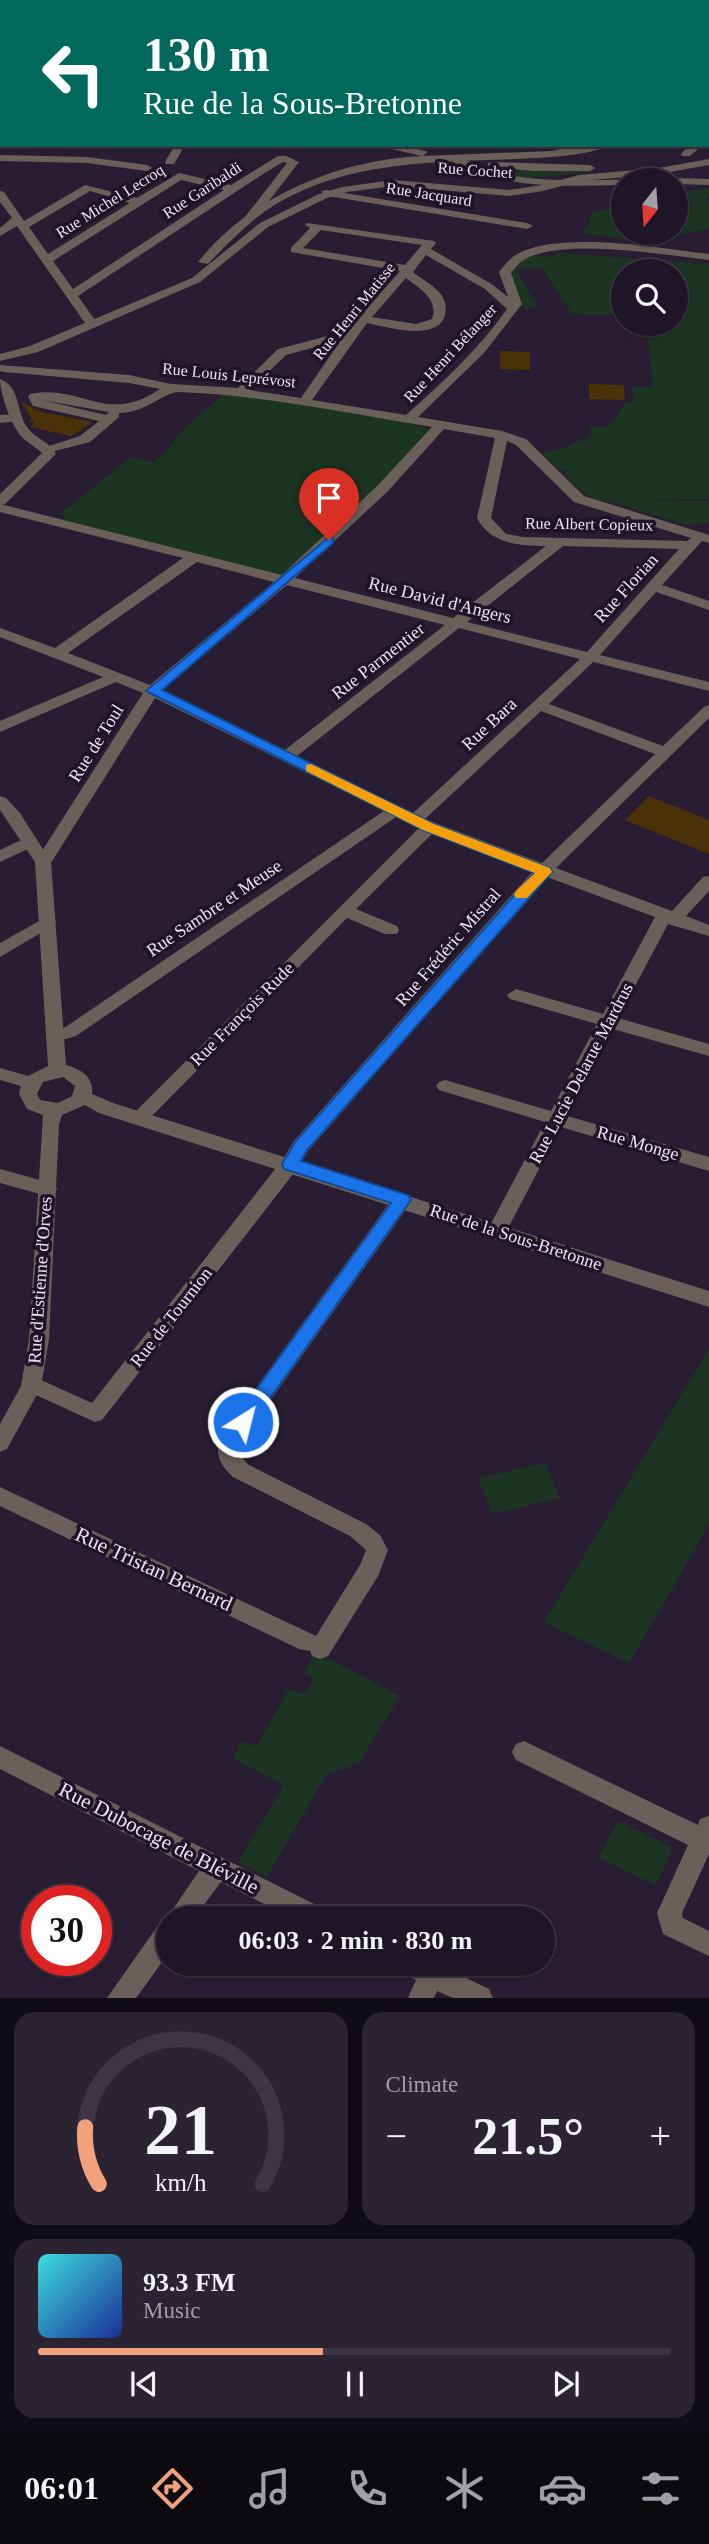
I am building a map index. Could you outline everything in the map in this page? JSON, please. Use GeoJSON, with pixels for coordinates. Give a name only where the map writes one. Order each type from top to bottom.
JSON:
{"type":"FeatureCollection","features":[{"type":"Feature","properties":{"kind":"street"},"geometry":{"type":"LineString","coordinates":[[170,162],[178,147]]}},
{"type":"Feature","properties":{"kind":"street"},"geometry":{"type":"LineString","coordinates":[[389,147],[503,166],[565,169],[636,163],[709,150]]}},
{"type":"Feature","properties":{"kind":"street"},"geometry":{"type":"LineString","coordinates":[[130,306],[184,278],[208,259],[229,235],[272,202],[314,183],[365,167],[447,158],[550,154],[592,147]]}},
{"type":"Feature","properties":{"kind":"street"},"geometry":{"type":"LineString","coordinates":[[686,154],[695,147]]}},
{"type":"Feature","properties":{"kind":"street"},"geometry":{"type":"LineString","coordinates":[[0,158],[95,161],[147,168]]}},
{"type":"Feature","properties":{"kind":"street"},"geometry":{"type":"LineString","coordinates":[[447,158],[496,176],[560,182],[639,179],[709,182]]}},
{"type":"Feature","properties":{"kind":"street","name":"Rue Garibaldi"},"geometry":{"type":"LineString","coordinates":[[72,295],[282,159],[294,162],[251,217]]}},
{"type":"Feature","properties":{"kind":"street","name":"Rue Cochet"},"geometry":{"type":"LineString","coordinates":[[1,363],[130,306],[196,281],[264,225],[327,195],[361,186],[393,183],[523,192],[591,176],[659,171],[709,161]]}},
{"type":"Feature","properties":{"kind":"street","name":"Rue Michel Lecroq"},"geometry":{"type":"LineString","coordinates":[[47,260],[179,176],[233,189]]}},
{"type":"Feature","properties":{"kind":"street"},"geometry":{"type":"LineString","coordinates":[[0,233],[89,187],[139,201]]}},
{"type":"Feature","properties":{"kind":"street"},"geometry":{"type":"LineString","coordinates":[[0,194],[92,323]]}},
{"type":"Feature","properties":{"kind":"street","name":"Rue Jacquard"},"geometry":{"type":"LineString","coordinates":[[327,195],[527,226]]}},
{"type":"Feature","properties":{"kind":"street"},"geometry":{"type":"LineString","coordinates":[[364,319],[418,328],[429,327],[440,311],[437,297],[407,270],[295,250],[315,225],[427,246],[489,287],[513,308],[515,302],[505,272],[515,259],[536,250],[551,247],[597,247],[709,257]]}},
{"type":"Feature","properties":{"kind":"street","name":"Rue Henri Matisse"},"geometry":{"type":"LineString","coordinates":[[305,401],[351,334],[427,246]]}},
{"type":"Feature","properties":{"kind":"street","name":"Rue Henri Bélanger"},"geometry":{"type":"LineString","coordinates":[[409,419],[438,394],[501,327],[513,308]]}},
{"type":"Feature","properties":{"kind":"street"},"geometry":{"type":"LineString","coordinates":[[241,392],[264,367],[290,348],[351,334]]}},
{"type":"Feature","properties":{"kind":"street","name":"Rue Louis Leprévost"},"geometry":{"type":"LineString","coordinates":[[1,363],[171,388],[241,392],[409,419]]}},
{"type":"Feature","properties":{"kind":"street"},"geometry":{"type":"LineString","coordinates":[[77,401],[102,376]]}},
{"type":"Feature","properties":{"kind":"street"},"geometry":{"type":"LineString","coordinates":[[0,383],[12,401],[7,418],[24,436],[47,449],[85,439],[119,410]]}},
{"type":"Feature","properties":{"kind":"street"},"geometry":{"type":"LineString","coordinates":[[108,419],[37,403],[34,397],[50,395],[119,410],[140,407],[171,388]]}},
{"type":"Feature","properties":{"kind":"street","name":"Rue Albert Copieux"},"geometry":{"type":"LineString","coordinates":[[409,419],[502,435],[521,442],[579,499],[700,540]]}},
{"type":"Feature","properties":{"kind":"street","name":"Rue de Toul"},"geometry":{"type":"LineString","coordinates":[[43,862],[152,691],[284,581],[383,488],[440,426]]}},
{"type":"Feature","properties":{"kind":"street","name":"Rue Albert Copieux"},"geometry":{"type":"LineString","coordinates":[[502,435],[484,518],[489,527],[502,537],[558,543],[700,540]]}},
{"type":"Feature","properties":{"kind":"street"},"geometry":{"type":"LineString","coordinates":[[0,501],[47,458],[47,449]]}},
{"type":"Feature","properties":{"kind":"street","name":"Rue David d'Angers"},"geometry":{"type":"LineString","coordinates":[[0,508],[709,687]]}},
{"type":"Feature","properties":{"kind":"street","name":"Rue Florian"},"geometry":{"type":"LineString","coordinates":[[590,657],[700,540]]}},
{"type":"Feature","properties":{"kind":"street","name":"Rue Parmentier"},"geometry":{"type":"LineString","coordinates":[[287,756],[558,543]]}},
{"type":"Feature","properties":{"kind":"street"},"geometry":{"type":"LineString","coordinates":[[57,654],[193,558]]}},
{"type":"Feature","properties":{"kind":"street"},"geometry":{"type":"LineString","coordinates":[[655,587],[709,606]]}},
{"type":"Feature","properties":{"kind":"street"},"geometry":{"type":"LineString","coordinates":[[0,632],[152,691],[422,824],[709,931]]}},
{"type":"Feature","properties":{"kind":"street","name":"Rue Bara"},"geometry":{"type":"LineString","coordinates":[[422,824],[538,705],[590,657]]}},
{"type":"Feature","properties":{"kind":"street"},"geometry":{"type":"LineString","coordinates":[[0,727],[116,677]]}},
{"type":"Feature","properties":{"kind":"street"},"geometry":{"type":"LineString","coordinates":[[538,705],[666,753]]}},
{"type":"Feature","properties":{"kind":"street","name":"Rue Frédéric Mistral"},"geometry":{"type":"LineString","coordinates":[[290,1164],[310,1136],[536,879],[709,710]]}},
{"type":"Feature","properties":{"kind":"street"},"geometry":{"type":"LineString","coordinates":[[0,801],[14,816],[43,862],[57,1071]]}},
{"type":"Feature","properties":{"kind":"street","name":"Rue Sambre et Meuse"},"geometry":{"type":"LineString","coordinates":[[55,1035],[70,1032],[396,810]]}},
{"type":"Feature","properties":{"kind":"street","name":"Rue François Rude"},"geometry":{"type":"LineString","coordinates":[[139,1117],[345,911],[422,824]]}},
{"type":"Feature","properties":{"kind":"street"},"geometry":{"type":"LineString","coordinates":[[0,857],[28,842]]}},
{"type":"Feature","properties":{"kind":"street","name":"Rue Lucie Delarue Mardrus"},"geometry":{"type":"LineString","coordinates":[[497,1231],[608,1021],[668,917],[709,881]]}},
{"type":"Feature","properties":{"kind":"street"},"geometry":{"type":"LineString","coordinates":[[345,911],[391,930]]}},
{"type":"Feature","properties":{"kind":"street"},"geometry":{"type":"LineString","coordinates":[[0,951],[48,921]]}},
{"type":"Feature","properties":{"kind":"street"},"geometry":{"type":"LineString","coordinates":[[516,996],[709,1050]]}},
{"type":"Feature","properties":{"kind":"street"},"geometry":{"type":"LineString","coordinates":[[57,1071],[66,1071],[80,1079],[84,1084],[83,1097],[74,1105],[54,1111],[33,1104],[28,1094],[31,1083],[42,1074],[57,1071]]}},
{"type":"Feature","properties":{"kind":"street"},"geometry":{"type":"LineString","coordinates":[[0,1074],[31,1083]]}},
{"type":"Feature","properties":{"kind":"street","name":"Rue Monge"},"geometry":{"type":"LineString","coordinates":[[445,1086],[709,1164]]}},
{"type":"Feature","properties":{"kind":"street","name":"Rue de la Sous-Bretonne"},"geometry":{"type":"LineString","coordinates":[[83,1097],[106,1108],[709,1298]]}},
{"type":"Feature","properties":{"kind":"street","name":"Rue d'Estienne d'Orves"},"geometry":{"type":"LineString","coordinates":[[0,1443],[31,1387],[39,1339],[50,1124],[54,1111]]}},
{"type":"Feature","properties":{"kind":"street","name":"Rue de Tournion"},"geometry":{"type":"LineString","coordinates":[[31,1387],[41,1388],[95,1414],[290,1164]]}},
{"type":"Feature","properties":{"kind":"street"},"geometry":{"type":"LineString","coordinates":[[0,1176],[47,1189]]}},
{"type":"Feature","properties":{"kind":"street","name":"Rue Tristan Bernard"},"geometry":{"type":"LineString","coordinates":[[0,1496],[314,1646],[370,1569],[377,1550],[372,1541],[358,1530],[241,1471],[229,1460],[226,1450],[229,1441],[402,1200]]}},
{"type":"Feature","properties":{"kind":"street"},"geometry":{"type":"LineString","coordinates":[[524,1752],[706,1834],[669,1913],[672,1926],[709,1944]]}},
{"type":"Feature","properties":{"kind":"street","name":"Rue Dubocage de Bléville"},"geometry":{"type":"LineString","coordinates":[[0,1757],[293,1906]]}},
{"type":"Feature","properties":{"kind":"street"},"geometry":{"type":"LineString","coordinates":[[188,1906],[218,1866]]}},
{"type":"Feature","properties":{"kind":"street"},"geometry":{"type":"LineString","coordinates":[[120,1998],[156,1949]]}},
{"type":"Feature","properties":{"kind":"street"},"geometry":{"type":"LineString","coordinates":[[421,1976],[421,1998]]}},
{"type":"Feature","properties":{"kind":"street"},"geometry":{"type":"LineString","coordinates":[[435,1976],[480,1998]]}},
{"type":"Feature","properties":{"kind":"green space"},"geometry":{"type":"Polygon","coordinates":[[[474,165],[532,171],[595,171],[518,177],[488,171],[474,165]]]}},
{"type":"Feature","properties":{"kind":"green space"},"geometry":{"type":"Polygon","coordinates":[[[709,188],[709,198],[706,199],[709,201],[709,229],[688,233],[688,191],[709,188]]]}},
{"type":"Feature","properties":{"kind":"green space"},"geometry":{"type":"Polygon","coordinates":[[[611,208],[611,237],[581,233],[593,212],[611,208]]]}},
{"type":"Feature","properties":{"kind":"green space"},"geometry":{"type":"Polygon","coordinates":[[[560,253],[641,259],[611,259],[611,315],[572,314],[542,268],[517,271],[538,308],[524,307],[510,272],[520,261],[534,254],[544,258],[560,253]]]}},
{"type":"Feature","properties":{"kind":"green space"},"geometry":{"type":"Polygon","coordinates":[[[688,262],[709,264],[709,499],[623,501],[709,501],[709,522],[688,525],[614,503],[615,501],[600,501],[581,490],[564,474],[567,473],[564,470],[560,470],[542,453],[566,447],[590,436],[591,426],[606,427],[624,404],[634,401],[632,387],[653,387],[648,336],[688,336],[688,262]]]}},
{"type":"Feature","properties":{"kind":"green space"},"geometry":{"type":"Polygon","coordinates":[[[223,394],[351,411],[426,427],[429,431],[374,489],[283,575],[276,576],[62,520],[66,515],[60,514],[131,457],[153,463],[174,442],[174,438],[223,394]]]}},
{"type":"Feature","properties":{"kind":"green space"},"geometry":{"type":"Polygon","coordinates":[[[709,1349],[709,1525],[629,1663],[544,1622],[709,1349]]]}},
{"type":"Feature","properties":{"kind":"green space"},"geometry":{"type":"Polygon","coordinates":[[[545,1463],[560,1498],[492,1514],[478,1478],[545,1463]]]}},
{"type":"Feature","properties":{"kind":"green space"},"geometry":{"type":"Polygon","coordinates":[[[315,1652],[400,1696],[359,1763],[326,1775],[267,1877],[238,1862],[284,1785],[233,1759],[241,1742],[257,1746],[289,1689],[304,1695],[314,1678],[304,1673],[315,1652]]]}},
{"type":"Feature","properties":{"kind":"green space"},"geometry":{"type":"Polygon","coordinates":[[[618,1821],[673,1848],[656,1885],[598,1858],[618,1821]]]}},
{"type":"Feature","properties":{"kind":"building"},"geometry":{"type":"Polygon","coordinates":[[[500,351],[530,352],[530,370],[500,369],[500,351]]]}},
{"type":"Feature","properties":{"kind":"building"},"geometry":{"type":"Polygon","coordinates":[[[589,384],[624,385],[625,400],[589,399],[589,384]]]}},
{"type":"Feature","properties":{"kind":"building"},"geometry":{"type":"Polygon","coordinates":[[[20,401],[41,412],[93,422],[71,436],[30,427],[35,422],[28,421],[32,419],[20,401]]]}},
{"type":"Feature","properties":{"kind":"building"},"geometry":{"type":"Polygon","coordinates":[[[649,796],[709,820],[709,854],[625,820],[649,796]]]}},
{"type":"Feature","properties":{"kind":"slow traffic"},"geometry":{"type":"LineString","coordinates":[[311,768],[429,827],[545,872],[522,895]]}},
{"type":"Feature","properties":{"kind":"route"},"geometry":{"type":"LineString","coordinates":[[243,1422],[402,1200],[290,1164],[301,1146],[545,872],[429,827],[152,691],[329,540]]}}]}
